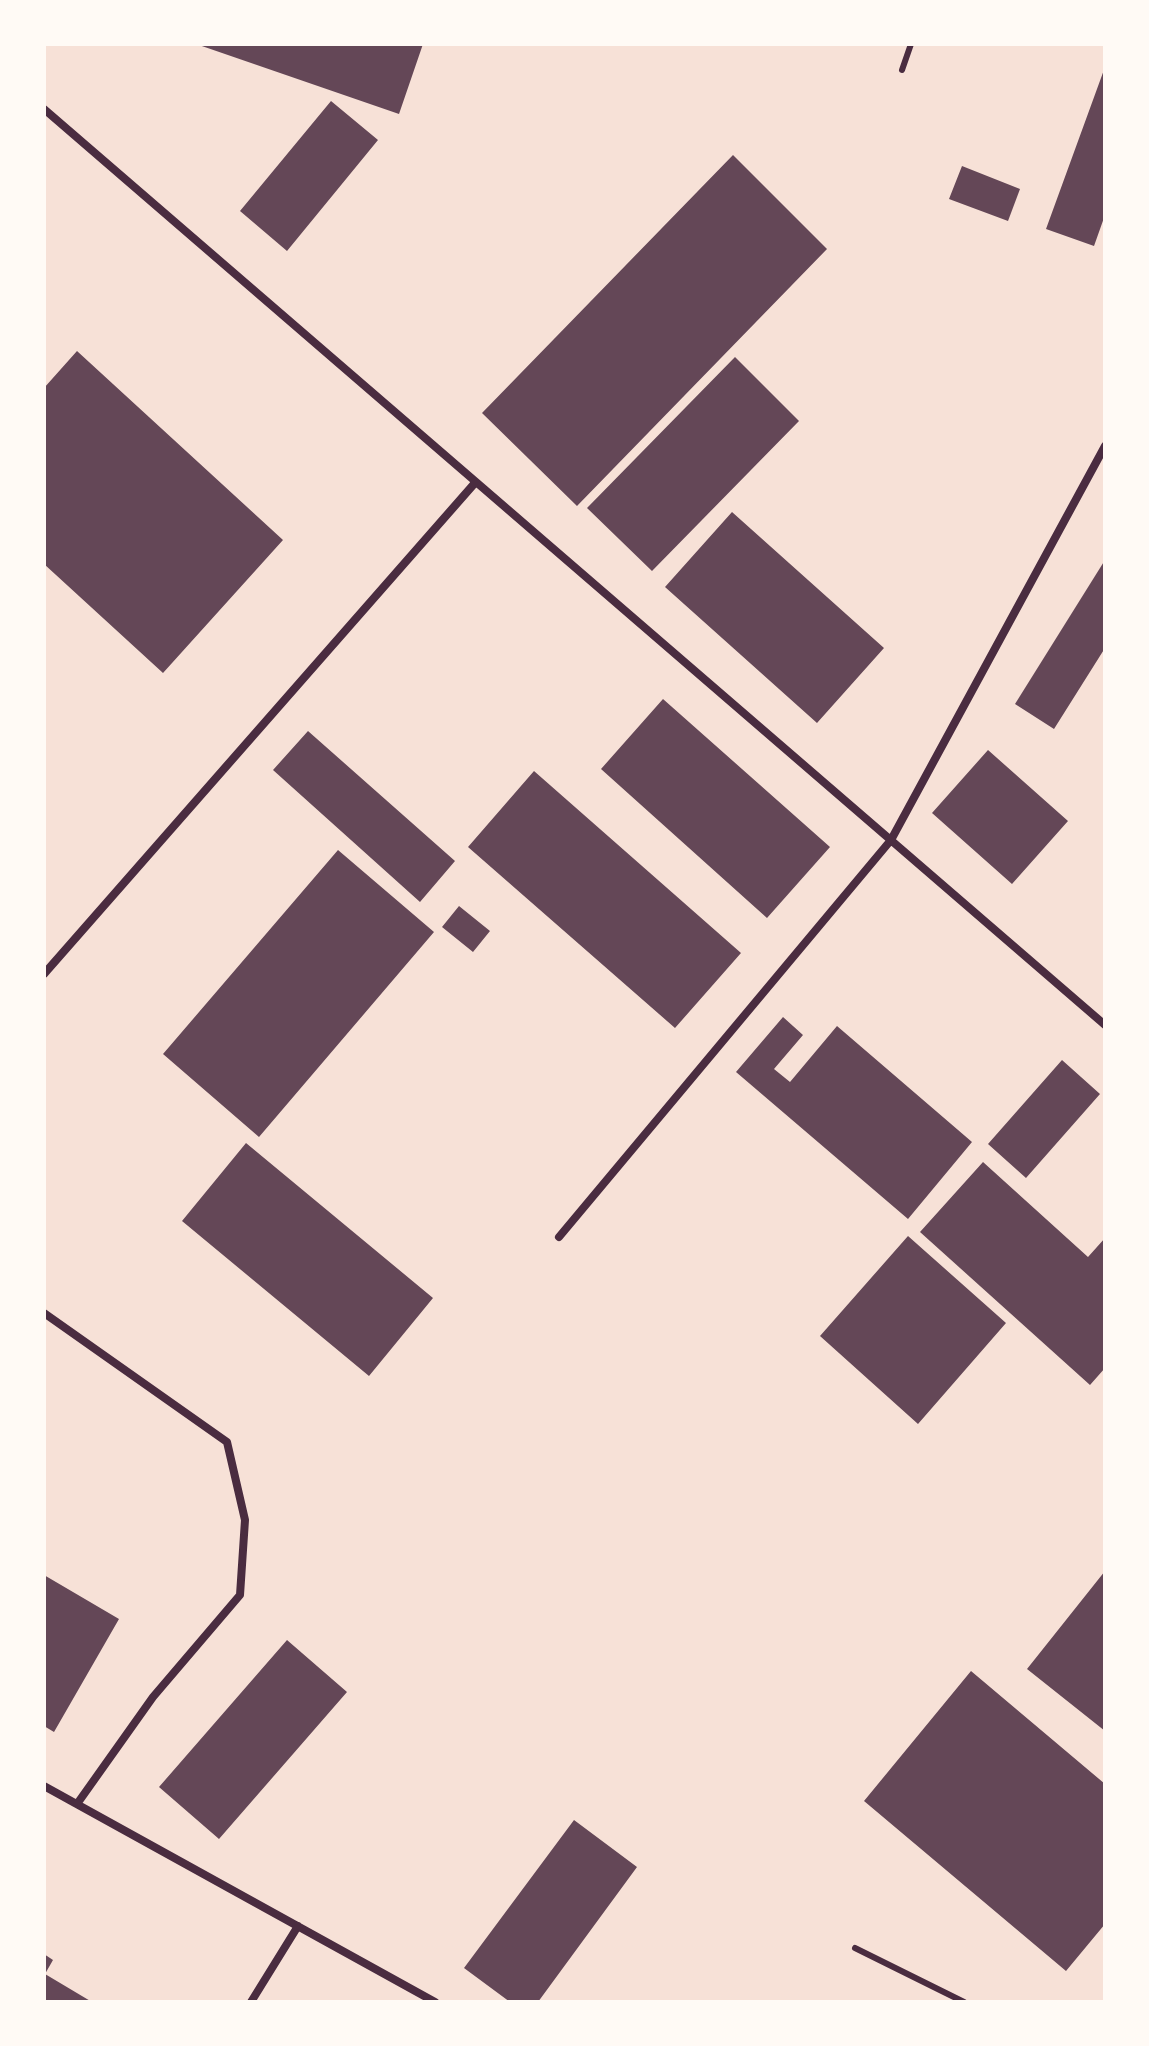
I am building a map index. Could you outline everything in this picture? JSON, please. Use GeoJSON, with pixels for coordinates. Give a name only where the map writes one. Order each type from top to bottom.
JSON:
{"type":"FeatureCollection","features":[{"type":"Feature","properties":{"kind":"street"},"geometry":{"type":"LineString","coordinates":[[44,109],[474,484],[1105,1025]]}},
{"type":"Feature","properties":{"kind":"street"},"geometry":{"type":"LineString","coordinates":[[559,1237],[891,840],[1105,446]]}},
{"type":"Feature","properties":{"kind":"street"},"geometry":{"type":"LineString","coordinates":[[44,974],[474,484]]}},
{"type":"Feature","properties":{"kind":"street"},"geometry":{"type":"LineString","coordinates":[[44,1313],[227,1442],[245,1520],[240,1595],[153,1697],[77,1804]]}},
{"type":"Feature","properties":{"kind":"street"},"geometry":{"type":"LineString","coordinates":[[44,1786],[435,2002]]}},
{"type":"Feature","properties":{"kind":"street"},"geometry":{"type":"LineString","coordinates":[[251,2002],[298,1926]]}},
{"type":"Feature","properties":{"kind":"lane"},"geometry":{"type":"LineString","coordinates":[[902,70],[911,44]]}},
{"type":"Feature","properties":{"kind":"lane"},"geometry":{"type":"LineString","coordinates":[[855,1948],[964,2002]]}},
{"type":"Feature","properties":{"kind":"building"},"geometry":{"type":"Polygon","coordinates":[[[196,44],[423,44],[399,114],[196,44]]]}},
{"type":"Feature","properties":{"kind":"building"},"geometry":{"type":"Polygon","coordinates":[[[1105,67],[1105,215],[1094,246],[1046,229],[1105,67]]]}},
{"type":"Feature","properties":{"kind":"building"},"geometry":{"type":"Polygon","coordinates":[[[331,101],[378,140],[287,251],[240,211],[331,101]]]}},
{"type":"Feature","properties":{"kind":"building"},"geometry":{"type":"Polygon","coordinates":[[[733,155],[827,249],[577,506],[482,413],[733,155]]]}},
{"type":"Feature","properties":{"kind":"building"},"geometry":{"type":"Polygon","coordinates":[[[962,166],[1020,189],[1008,221],[949,199],[962,166]]]}},
{"type":"Feature","properties":{"kind":"building"},"geometry":{"type":"Polygon","coordinates":[[[77,351],[283,540],[163,673],[44,564],[44,388],[77,351]]]}},
{"type":"Feature","properties":{"kind":"building"},"geometry":{"type":"Polygon","coordinates":[[[735,357],[799,421],[652,571],[587,508],[735,357]]]}},
{"type":"Feature","properties":{"kind":"building"},"geometry":{"type":"Polygon","coordinates":[[[732,512],[884,648],[817,723],[665,587],[732,512]]]}},
{"type":"Feature","properties":{"kind":"building"},"geometry":{"type":"Polygon","coordinates":[[[1105,560],[1105,648],[1054,729],[1015,704],[1105,560]]]}},
{"type":"Feature","properties":{"kind":"building"},"geometry":{"type":"Polygon","coordinates":[[[663,699],[830,847],[767,918],[601,769],[663,699]]]}},
{"type":"Feature","properties":{"kind":"building"},"geometry":{"type":"Polygon","coordinates":[[[308,731],[455,861],[420,902],[273,770],[308,731]]]}},
{"type":"Feature","properties":{"kind":"building"},"geometry":{"type":"Polygon","coordinates":[[[988,750],[1068,821],[1012,884],[932,813],[988,750]]]}},
{"type":"Feature","properties":{"kind":"building"},"geometry":{"type":"Polygon","coordinates":[[[534,771],[741,953],[675,1028],[468,847],[534,771]]]}},
{"type":"Feature","properties":{"kind":"building"},"geometry":{"type":"Polygon","coordinates":[[[338,850],[434,932],[259,1137],[163,1054],[338,850]]]}},
{"type":"Feature","properties":{"kind":"building"},"geometry":{"type":"Polygon","coordinates":[[[459,906],[490,931],[473,952],[442,927],[459,906]]]}},
{"type":"Feature","properties":{"kind":"building"},"geometry":{"type":"Polygon","coordinates":[[[783,1017],[803,1035],[774,1069],[790,1082],[837,1026],[972,1142],[908,1219],[736,1072],[783,1017]]]}},
{"type":"Feature","properties":{"kind":"building"},"geometry":{"type":"Polygon","coordinates":[[[1062,1060],[1100,1094],[1026,1178],[988,1144],[1062,1060]]]}},
{"type":"Feature","properties":{"kind":"building"},"geometry":{"type":"Polygon","coordinates":[[[246,1143],[433,1298],[369,1376],[182,1221],[246,1143]]]}},
{"type":"Feature","properties":{"kind":"building"},"geometry":{"type":"Polygon","coordinates":[[[983,1162],[1088,1257],[1105,1238],[1105,1368],[1090,1385],[920,1232],[983,1162]]]}},
{"type":"Feature","properties":{"kind":"building"},"geometry":{"type":"Polygon","coordinates":[[[908,1236],[1006,1323],[918,1424],[820,1336],[908,1236]]]}},
{"type":"Feature","properties":{"kind":"building"},"geometry":{"type":"Polygon","coordinates":[[[1105,1571],[1105,1731],[1027,1669],[1105,1571]]]}},
{"type":"Feature","properties":{"kind":"building"},"geometry":{"type":"Polygon","coordinates":[[[44,1575],[119,1619],[54,1732],[44,1726],[44,1575]]]}},
{"type":"Feature","properties":{"kind":"building"},"geometry":{"type":"Polygon","coordinates":[[[287,1640],[347,1692],[219,1839],[159,1787],[287,1640]]]}},
{"type":"Feature","properties":{"kind":"building"},"geometry":{"type":"Polygon","coordinates":[[[971,1671],[1105,1784],[1105,1924],[1066,1971],[864,1801],[971,1671]]]}},
{"type":"Feature","properties":{"kind":"building"},"geometry":{"type":"Polygon","coordinates":[[[574,1820],[637,1867],[538,2002],[510,2002],[464,1968],[574,1820]]]}},
{"type":"Feature","properties":{"kind":"building"},"geometry":{"type":"Polygon","coordinates":[[[44,1954],[53,1960],[45,1974],[92,2002],[44,2002],[44,1954]]]}}]}
